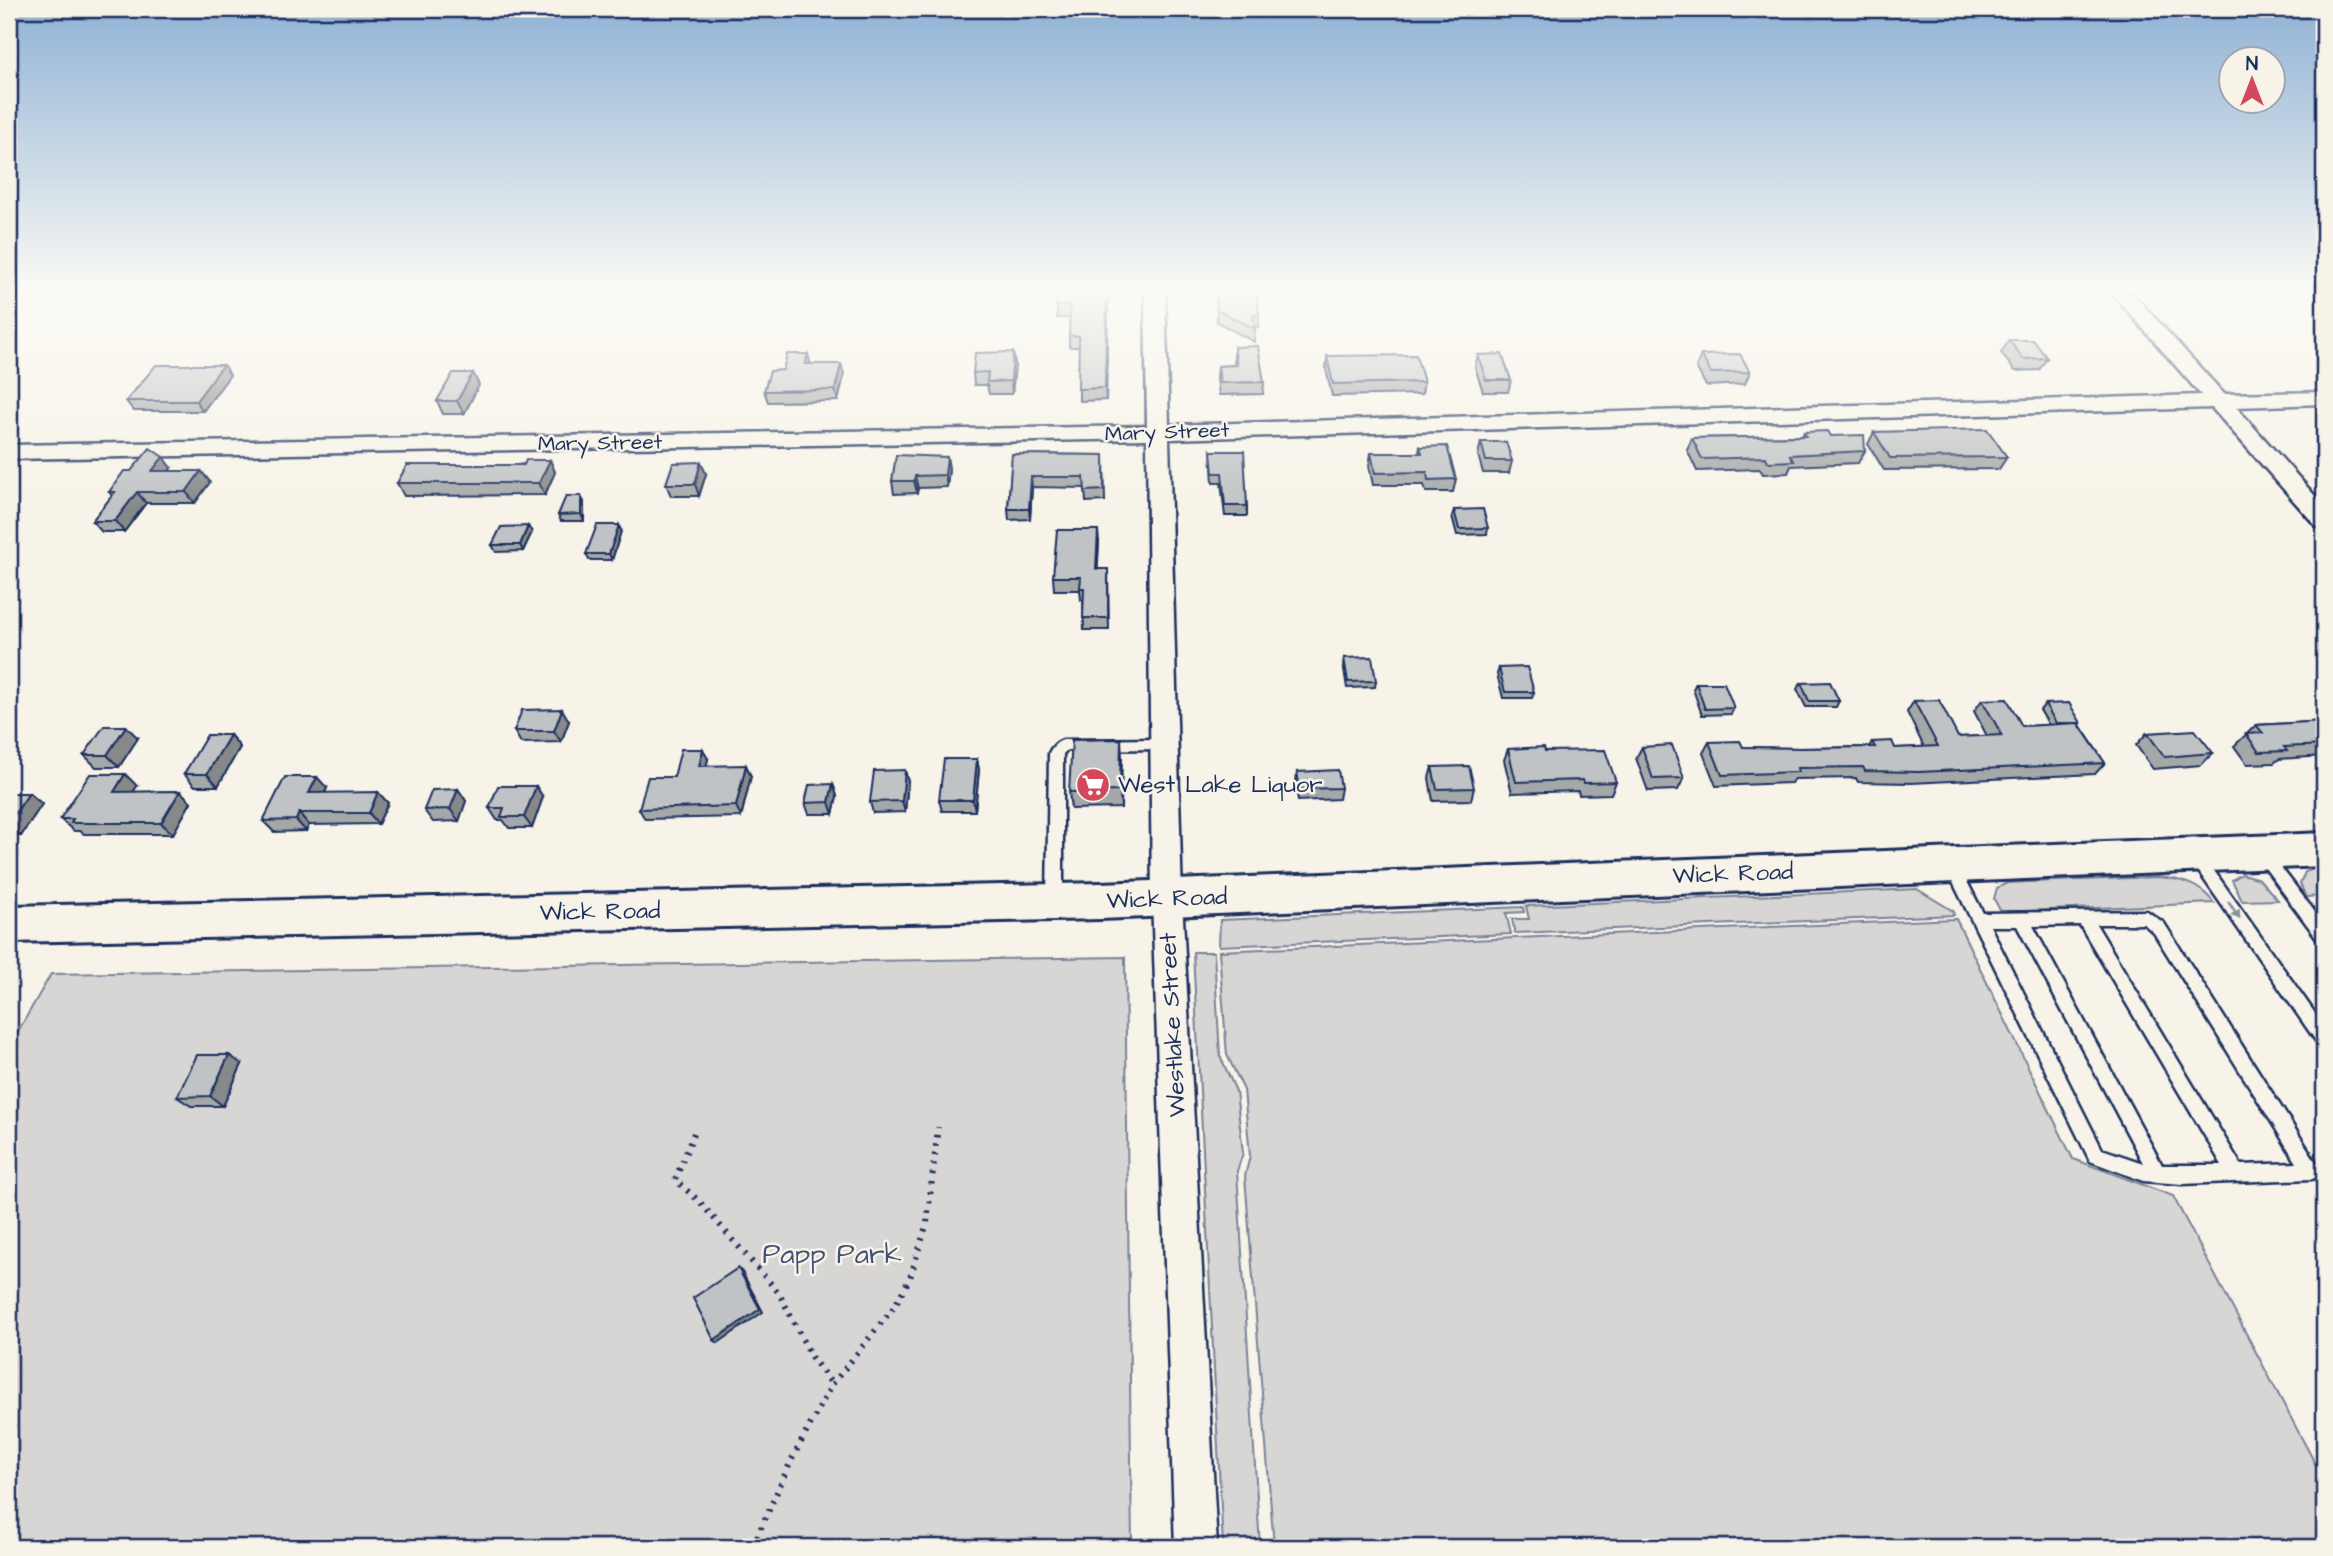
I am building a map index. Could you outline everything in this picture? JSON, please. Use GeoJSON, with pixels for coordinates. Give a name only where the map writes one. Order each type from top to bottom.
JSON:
{"type":"FeatureCollection","features":[{"type":"Feature","properties":{"kind":"street","name":"Westlake Street"},"geometry":{"type":"LineString","coordinates":[[1157,366],[1167,899],[1196,1547]]}},
{"type":"Feature","properties":{"kind":"street"},"geometry":{"type":"LineString","coordinates":[[2187,366],[2324,520]]}},
{"type":"Feature","properties":{"kind":"street","name":"Mary Street"},"geometry":{"type":"LineString","coordinates":[[9,452],[1158,432],[2324,398]]}},
{"type":"Feature","properties":{"kind":"street","name":"Wick Road"},"geometry":{"type":"LineString","coordinates":[[9,923],[1055,903],[2324,849]]}},
{"type":"Feature","properties":{"kind":"lane"},"geometry":{"type":"LineString","coordinates":[[1055,903],[1056,753],[1063,745],[1164,744]]}},
{"type":"Feature","properties":{"kind":"lane"},"geometry":{"type":"LineString","coordinates":[[2260,851],[2324,936]]}},
{"type":"Feature","properties":{"kind":"lane"},"geometry":{"type":"LineString","coordinates":[[2194,854],[2324,1039]]}},
{"type":"Feature","properties":{"kind":"lane"},"geometry":{"type":"LineString","coordinates":[[1951,865],[2096,1155],[2143,1172],[2182,1175],[2312,1171],[2159,928],[2147,916],[1979,920]]}},
{"type":"Feature","properties":{"kind":"lane"},"geometry":{"type":"LineString","coordinates":[[2084,918],[2237,1174]]}},
{"type":"Feature","properties":{"kind":"lane"},"geometry":{"type":"LineString","coordinates":[[2022,920],[2157,1173]]}},
{"type":"Feature","properties":{"kind":"path"},"geometry":{"type":"LineString","coordinates":[[741,1547],[756,1539],[832,1384],[875,1332],[909,1282],[922,1248],[932,1200],[939,1127]]}},
{"type":"Feature","properties":{"kind":"path"},"geometry":{"type":"LineString","coordinates":[[694,1133],[675,1180],[698,1200],[779,1293],[812,1358],[832,1384]]}},
{"type":"Feature","properties":{"kind":"green space"},"geometry":{"type":"Polygon","coordinates":[[[2324,866],[2324,896],[2306,897],[2300,884],[2305,872],[2324,866]]]}},
{"type":"Feature","properties":{"kind":"green space"},"geometry":{"type":"Polygon","coordinates":[[[2242,874],[2259,879],[2278,900],[2242,901],[2232,880],[2242,874]]]}},
{"type":"Feature","properties":{"kind":"green space"},"geometry":{"type":"Polygon","coordinates":[[[2158,877],[2189,884],[2203,891],[2214,903],[2001,912],[1994,899],[1997,888],[2007,883],[2158,877]]]}},
{"type":"Feature","properties":{"kind":"green space"},"geometry":{"type":"Polygon","coordinates":[[[1917,889],[1953,911],[1954,915],[1515,933],[1512,919],[1529,919],[1526,906],[1917,889]]]}},
{"type":"Feature","properties":{"kind":"green space"},"geometry":{"type":"Polygon","coordinates":[[[1523,907],[1524,912],[1506,913],[1511,934],[1219,946],[1220,920],[1523,907]]]}},
{"type":"Feature","properties":{"kind":"green space"},"geometry":{"type":"Polygon","coordinates":[[[1956,919],[2073,1159],[2173,1196],[2324,1480],[2324,1547],[1274,1547],[1245,1176],[1250,1156],[1244,1090],[1227,1055],[1219,951],[1956,919]]]}},
{"type":"Feature","properties":{"kind":"green space"},"geometry":{"type":"Polygon","coordinates":[[[1193,952],[1214,952],[1220,1056],[1236,1091],[1243,1153],[1237,1171],[1260,1547],[1223,1547],[1193,952]]]}},
{"type":"Feature","properties":{"kind":"green space","name":"Papp Park"},"geometry":{"type":"Polygon","coordinates":[[[1125,957],[1132,1547],[9,1547],[9,1047],[51,974],[1125,957]]]}},
{"type":"Feature","properties":{"kind":"building"},"geometry":{"type":"Polygon","coordinates":[[[155,366],[223,366],[196,401],[126,401],[155,366]]]}},
{"type":"Feature","properties":{"kind":"building"},"geometry":{"type":"Polygon","coordinates":[[[784,366],[841,366],[835,390],[764,391],[770,371],[783,370],[784,366]]]}},
{"type":"Feature","properties":{"kind":"building"},"geometry":{"type":"Polygon","coordinates":[[[974,366],[1012,366],[1011,381],[987,382],[988,372],[973,373],[974,366]]]}},
{"type":"Feature","properties":{"kind":"building"},"geometry":{"type":"Polygon","coordinates":[[[1078,366],[1105,366],[1105,388],[1078,389],[1078,366]]]}},
{"type":"Feature","properties":{"kind":"building"},"geometry":{"type":"Polygon","coordinates":[[[1218,366],[1261,366],[1264,382],[1220,383],[1218,366]]]}},
{"type":"Feature","properties":{"kind":"building"},"geometry":{"type":"Polygon","coordinates":[[[1329,366],[1419,366],[1424,382],[1333,384],[1329,366]]]}},
{"type":"Feature","properties":{"kind":"building"},"geometry":{"type":"Polygon","coordinates":[[[1481,366],[1506,366],[1511,380],[1486,380],[1481,366]]]}},
{"type":"Feature","properties":{"kind":"building"},"geometry":{"type":"Polygon","coordinates":[[[1707,366],[1746,366],[1750,372],[1711,373],[1707,366]]]}},
{"type":"Feature","properties":{"kind":"building"},"geometry":{"type":"Polygon","coordinates":[[[453,373],[473,373],[457,401],[437,401],[453,373]]]}},
{"type":"Feature","properties":{"kind":"building"},"geometry":{"type":"Polygon","coordinates":[[[1987,429],[2007,457],[1890,458],[1874,432],[1987,429]]]}},
{"type":"Feature","properties":{"kind":"building"},"geometry":{"type":"Polygon","coordinates":[[[1828,431],[1831,436],[1864,435],[1865,451],[1790,455],[1794,461],[1768,462],[1766,457],[1702,459],[1692,438],[1806,436],[1804,432],[1828,431]]]}},
{"type":"Feature","properties":{"kind":"building"},"geometry":{"type":"Polygon","coordinates":[[[1481,442],[1506,442],[1512,461],[1486,461],[1481,442]]]}},
{"type":"Feature","properties":{"kind":"building"},"geometry":{"type":"Polygon","coordinates":[[[1447,446],[1456,479],[1428,480],[1427,472],[1375,473],[1371,453],[1422,453],[1420,447],[1447,446]]]}},
{"type":"Feature","properties":{"kind":"building"},"geometry":{"type":"Polygon","coordinates":[[[150,448],[163,457],[152,471],[201,471],[186,492],[137,492],[115,521],[92,521],[115,492],[109,492],[124,471],[131,471],[150,448]]]}},
{"type":"Feature","properties":{"kind":"building"},"geometry":{"type":"Polygon","coordinates":[[[1211,451],[1244,451],[1247,506],[1225,506],[1222,473],[1213,473],[1211,451]]]}},
{"type":"Feature","properties":{"kind":"building"},"geometry":{"type":"Polygon","coordinates":[[[1012,454],[1104,455],[1104,490],[1085,491],[1084,477],[1031,477],[1029,509],[1008,509],[1012,454]]]}},
{"type":"Feature","properties":{"kind":"building"},"geometry":{"type":"Polygon","coordinates":[[[896,455],[947,457],[945,475],[915,476],[914,481],[892,481],[896,455]]]}},
{"type":"Feature","properties":{"kind":"building"},"geometry":{"type":"Polygon","coordinates":[[[526,460],[550,460],[539,483],[397,483],[407,465],[524,465],[526,460]]]}},
{"type":"Feature","properties":{"kind":"building"},"geometry":{"type":"Polygon","coordinates":[[[701,462],[695,484],[666,484],[673,463],[701,462]]]}},
{"type":"Feature","properties":{"kind":"building"},"geometry":{"type":"Polygon","coordinates":[[[566,496],[581,496],[581,514],[558,515],[566,496]]]}},
{"type":"Feature","properties":{"kind":"building"},"geometry":{"type":"Polygon","coordinates":[[[1483,509],[1488,528],[1459,529],[1454,510],[1483,509]]]}},
{"type":"Feature","properties":{"kind":"building"},"geometry":{"type":"Polygon","coordinates":[[[597,525],[619,525],[609,554],[586,554],[597,525]]]}},
{"type":"Feature","properties":{"kind":"building"},"geometry":{"type":"Polygon","coordinates":[[[528,526],[520,545],[492,545],[501,527],[528,526]]]}},
{"type":"Feature","properties":{"kind":"building"},"geometry":{"type":"Polygon","coordinates":[[[1057,530],[1098,530],[1096,569],[1108,569],[1108,618],[1083,618],[1084,588],[1080,588],[1081,577],[1053,577],[1057,530]]]}},
{"type":"Feature","properties":{"kind":"building"},"geometry":{"type":"Polygon","coordinates":[[[1372,657],[1376,681],[1348,682],[1344,658],[1372,657]]]}},
{"type":"Feature","properties":{"kind":"building"},"geometry":{"type":"Polygon","coordinates":[[[1527,667],[1534,692],[1505,692],[1499,668],[1527,667]]]}},
{"type":"Feature","properties":{"kind":"building"},"geometry":{"type":"Polygon","coordinates":[[[1830,682],[1839,701],[1809,701],[1801,683],[1830,682]]]}},
{"type":"Feature","properties":{"kind":"building"},"geometry":{"type":"Polygon","coordinates":[[[1696,683],[1724,683],[1734,708],[1705,709],[1696,683]]]}},
{"type":"Feature","properties":{"kind":"building"},"geometry":{"type":"Polygon","coordinates":[[[2007,699],[2022,726],[2078,723],[2105,763],[1919,772],[1865,771],[1863,767],[1797,768],[1798,772],[1722,775],[1709,742],[1740,741],[1743,747],[1875,747],[1872,742],[1892,741],[1895,748],[1938,746],[1914,701],[1939,700],[1958,737],[2002,735],[1982,700],[2007,699]]]}},
{"type":"Feature","properties":{"kind":"building"},"geometry":{"type":"Polygon","coordinates":[[[2069,703],[2081,723],[2056,723],[2045,704],[2069,703]]]}},
{"type":"Feature","properties":{"kind":"building"},"geometry":{"type":"Polygon","coordinates":[[[562,709],[554,731],[514,731],[522,710],[562,709]]]}},
{"type":"Feature","properties":{"kind":"building"},"geometry":{"type":"Polygon","coordinates":[[[2324,721],[2324,745],[2284,747],[2287,751],[2259,752],[2246,734],[2263,733],[2256,725],[2324,721]]]}},
{"type":"Feature","properties":{"kind":"building"},"geometry":{"type":"Polygon","coordinates":[[[104,726],[126,726],[107,755],[84,755],[104,726]]]}},
{"type":"Feature","properties":{"kind":"building"},"geometry":{"type":"Polygon","coordinates":[[[2195,730],[2213,753],[2165,757],[2147,733],[2195,730]]]}},
{"type":"Feature","properties":{"kind":"building"},"geometry":{"type":"Polygon","coordinates":[[[207,735],[230,735],[207,774],[184,774],[207,735]]]}},
{"type":"Feature","properties":{"kind":"building"},"geometry":{"type":"Polygon","coordinates":[[[1121,739],[1120,791],[1069,792],[1072,740],[1121,739]]]}},
{"type":"Feature","properties":{"kind":"building"},"geometry":{"type":"Polygon","coordinates":[[[1672,745],[1684,778],[1653,779],[1642,747],[1672,745]]]}},
{"type":"Feature","properties":{"kind":"building"},"geometry":{"type":"Polygon","coordinates":[[[1544,747],[1545,751],[1605,750],[1616,782],[1516,782],[1508,749],[1544,747]]]}},
{"type":"Feature","properties":{"kind":"building"},"geometry":{"type":"Polygon","coordinates":[[[681,749],[703,749],[699,766],[746,765],[736,806],[639,809],[648,777],[674,777],[681,749]]]}},
{"type":"Feature","properties":{"kind":"building"},"geometry":{"type":"Polygon","coordinates":[[[944,759],[977,759],[973,800],[939,800],[944,759]]]}},
{"type":"Feature","properties":{"kind":"building"},"geometry":{"type":"Polygon","coordinates":[[[1469,766],[1474,788],[1437,789],[1432,767],[1469,766]]]}},
{"type":"Feature","properties":{"kind":"building"},"geometry":{"type":"Polygon","coordinates":[[[905,770],[902,801],[870,802],[874,771],[905,770]]]}},
{"type":"Feature","properties":{"kind":"building"},"geometry":{"type":"Polygon","coordinates":[[[1338,770],[1341,788],[1300,789],[1297,772],[1338,770]]]}},
{"type":"Feature","properties":{"kind":"building"},"geometry":{"type":"Polygon","coordinates":[[[90,774],[125,774],[114,792],[180,791],[161,823],[71,823],[73,819],[60,819],[90,774]]]}},
{"type":"Feature","properties":{"kind":"building"},"geometry":{"type":"Polygon","coordinates":[[[285,777],[317,777],[309,793],[378,792],[369,813],[299,813],[296,820],[263,821],[285,777]]]}},
{"type":"Feature","properties":{"kind":"building"},"geometry":{"type":"Polygon","coordinates":[[[833,784],[829,802],[805,803],[809,785],[833,784]]]}},
{"type":"Feature","properties":{"kind":"building"},"geometry":{"type":"Polygon","coordinates":[[[498,786],[536,786],[524,817],[501,817],[504,808],[489,808],[498,786]]]}},
{"type":"Feature","properties":{"kind":"building"},"geometry":{"type":"Polygon","coordinates":[[[458,789],[450,809],[424,810],[432,790],[458,789]]]}},
{"type":"Feature","properties":{"kind":"building"},"geometry":{"type":"Polygon","coordinates":[[[9,793],[29,793],[9,822],[9,793]]]}},
{"type":"Feature","properties":{"kind":"building"},"geometry":{"type":"Polygon","coordinates":[[[197,1055],[229,1055],[210,1096],[177,1097],[197,1055]]]}},
{"type":"Feature","properties":{"kind":"building"},"geometry":{"type":"Polygon","coordinates":[[[738,1268],[760,1309],[714,1340],[693,1298],[738,1268]]]}},
{"type":"Feature","properties":{"kind":"place","name":"West Lake Liquor"},"geometry":{"type":"Point","coordinates":[1093,785]}}]}
